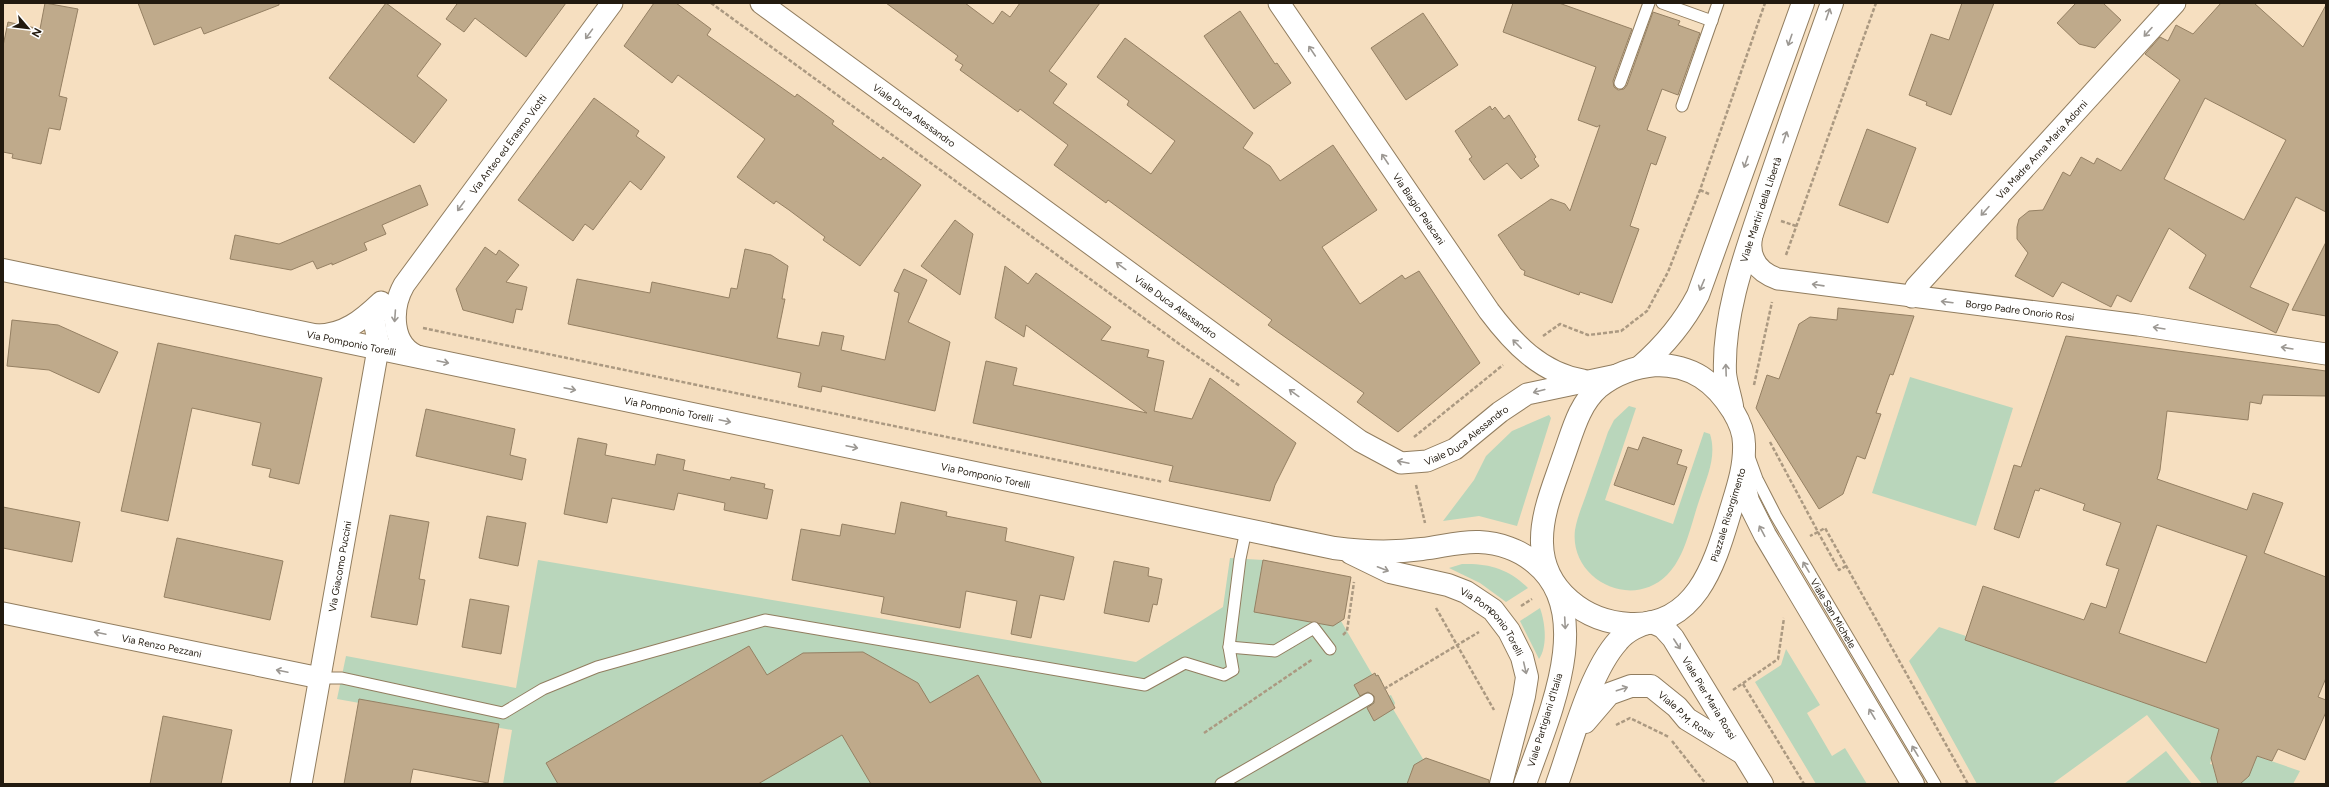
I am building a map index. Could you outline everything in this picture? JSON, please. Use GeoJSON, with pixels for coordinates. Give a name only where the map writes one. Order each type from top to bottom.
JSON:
{"type":"FeatureCollection","features":[{"type":"Feature","properties":{"kind":"main road"},"geometry":{"type":"LineString","coordinates":[[1640,367],[1665,344],[1687,315],[1698,295],[1803,3]]}},
{"type":"Feature","properties":{"kind":"main road","name":"Viale Martiri della Libertà"},"geometry":{"type":"LineString","coordinates":[[1739,422],[1725,374],[1728,338],[1734,301],[1753,229],[1832,3]]}},
{"type":"Feature","properties":{"kind":"main road","name":"Via Pomponio Torelli"},"geometry":{"type":"LineString","coordinates":[[3,270],[1334,548],[1351,553],[1390,572],[1448,585],[1466,592],[1484,602],[1500,619],[1516,644],[1525,667],[1527,677],[1524,696],[1501,784]]}},
{"type":"Feature","properties":{"kind":"main road","name":"Piazzale Risorgimento"},"geometry":{"type":"LineString","coordinates":[[1664,365],[1691,372],[1705,378],[1720,391],[1732,406],[1739,422],[1742,470],[1717,554],[1702,585],[1682,607],[1661,620],[1647,623],[1620,624],[1595,617],[1574,604],[1555,585],[1546,566],[1542,543],[1549,501],[1581,411],[1598,388],[1618,375],[1640,367],[1664,365]]}},
{"type":"Feature","properties":{"kind":"main road","name":"Viale San Michele"},"geometry":{"type":"LineString","coordinates":[[1742,470],[1744,491],[1765,535],[1913,784]]}},
{"type":"Feature","properties":{"kind":"main road","name":"Via Pomponio Torelli"},"geometry":{"type":"LineString","coordinates":[[1334,548],[1391,552],[1469,542],[1497,544],[1516,550],[1532,560],[1555,585]]}},
{"type":"Feature","properties":{"kind":"main road","name":"Viale Partigiani d'Italia"},"geometry":{"type":"LineString","coordinates":[[1525,784],[1556,693],[1562,666],[1566,622],[1561,598],[1555,585]]}},
{"type":"Feature","properties":{"kind":"main road"},"geometry":{"type":"LineString","coordinates":[[1557,784],[1574,734],[1596,678],[1612,649],[1622,636],[1647,623]]}},
{"type":"Feature","properties":{"kind":"main road","name":"Viale Pier Maria Rossi"},"geometry":{"type":"LineString","coordinates":[[1647,623],[1659,624],[1668,632],[1762,784]]}},
{"type":"Feature","properties":{"kind":"main road","name":"Viale P.M. Rossi"},"geometry":{"type":"LineString","coordinates":[[1574,734],[1609,694],[1631,686],[1651,686],[1677,707],[1687,719],[1744,754]]}},
{"type":"Feature","properties":{"kind":"street","name":"Via Anteo ed Erasmo Viotti"},"geometry":{"type":"LineString","coordinates":[[309,334],[329,335],[342,331],[364,317],[404,285],[612,3]]}},
{"type":"Feature","properties":{"kind":"street","name":"Viale Duca Alessandro"},"geometry":{"type":"LineString","coordinates":[[761,3],[1354,436],[1386,456],[1401,463],[1419,463],[1434,460],[1455,449],[1500,412],[1527,394],[1587,381],[1603,380],[1618,375]]}},
{"type":"Feature","properties":{"kind":"street","name":"Via Biagio Pelacani"},"geometry":{"type":"LineString","coordinates":[[1279,3],[1488,311],[1523,350],[1536,361],[1556,372],[1587,381]]}},
{"type":"Feature","properties":{"kind":"street","name":"Via Madre Anna Maria Adorni"},"geometry":{"type":"LineString","coordinates":[[1912,297],[1916,287],[2174,3]]}},
{"type":"Feature","properties":{"kind":"street","name":"Borgo Padre Onorio Rosi"},"geometry":{"type":"LineString","coordinates":[[1753,229],[1750,244],[1752,259],[1760,270],[1778,279],[2138,325],[2326,354]]}},
{"type":"Feature","properties":{"kind":"street","name":"Via Anteo ed Erasmo Viotti"},"geometry":{"type":"LineString","coordinates":[[404,285],[396,308],[395,324],[403,347],[409,353],[420,357]]}},
{"type":"Feature","properties":{"kind":"street"},"geometry":{"type":"LineString","coordinates":[[378,348],[378,341],[373,323],[381,302]]}},
{"type":"Feature","properties":{"kind":"street","name":"Via Giacomo Puccini"},"geometry":{"type":"LineString","coordinates":[[301,784],[378,348]]}},
{"type":"Feature","properties":{"kind":"street","name":"Via Renzo Pezzani"},"geometry":{"type":"LineString","coordinates":[[3,613],[320,678]]}},
{"type":"Feature","properties":{"kind":"lane"},"geometry":{"type":"LineString","coordinates":[[1620,83],[1649,3]]}},
{"type":"Feature","properties":{"kind":"lane"},"geometry":{"type":"LineString","coordinates":[[1662,3],[1712,20]]}},
{"type":"Feature","properties":{"kind":"lane"},"geometry":{"type":"LineString","coordinates":[[1682,106],[1718,3]]}},
{"type":"Feature","properties":{"kind":"lane","name":"Viale San Michele"},"geometry":{"type":"LineString","coordinates":[[1739,422],[1757,479],[1776,516],[1935,784]]}},
{"type":"Feature","properties":{"kind":"lane"},"geometry":{"type":"LineString","coordinates":[[320,678],[342,678],[503,713],[543,689],[597,667],[765,620],[1145,685],[1185,663],[1224,675],[1233,670],[1228,646],[1240,559],[1246,530]]}},
{"type":"Feature","properties":{"kind":"lane"},"geometry":{"type":"LineString","coordinates":[[1228,646],[1275,651],[1314,628],[1330,649]]}},
{"type":"Feature","properties":{"kind":"lane"},"geometry":{"type":"LineString","coordinates":[[1221,784],[1368,699]]}},
{"type":"Feature","properties":{"kind":"path"},"geometry":{"type":"LineString","coordinates":[[711,3],[1182,346],[1241,386]]}},
{"type":"Feature","properties":{"kind":"path"},"geometry":{"type":"LineString","coordinates":[[1409,440],[1523,350],[1560,324],[1588,335],[1621,331],[1647,311],[1668,272],[1700,190],[1765,3]]}},
{"type":"Feature","properties":{"kind":"path"},"geometry":{"type":"LineString","coordinates":[[1778,279],[1876,3]]}},
{"type":"Feature","properties":{"kind":"path"},"geometry":{"type":"LineString","coordinates":[[420,320],[422,328],[1163,482]]}},
{"type":"Feature","properties":{"kind":"path"},"geometry":{"type":"LineString","coordinates":[[1408,482],[1415,484]]}},
{"type":"Feature","properties":{"kind":"path"},"geometry":{"type":"LineString","coordinates":[[1846,566],[1838,570],[1818,532],[1825,528],[1968,784]]}},
{"type":"Feature","properties":{"kind":"path"},"geometry":{"type":"LineString","coordinates":[[1384,689],[1555,585]]}},
{"type":"Feature","properties":{"kind":"path"},"geometry":{"type":"LineString","coordinates":[[1743,683],[1804,784]]}},
{"type":"Feature","properties":{"kind":"path"},"geometry":{"type":"LineString","coordinates":[[1611,728],[1630,718],[1670,738],[1706,784]]}},
{"type":"Feature","properties":{"kind":"green space"},"geometry":{"type":"Polygon","coordinates":[[[1910,377],[2013,408],[1976,526],[1872,493],[1910,377]]]}},
{"type":"Feature","properties":{"kind":"green space"},"geometry":{"type":"Polygon","coordinates":[[[1629,406],[1636,408],[1605,500],[1673,524],[1704,432],[1710,434],[1712,442],[1712,458],[1687,539],[1674,567],[1667,575],[1652,585],[1637,590],[1620,590],[1605,584],[1592,575],[1582,563],[1576,547],[1575,530],[1608,432],[1614,420],[1629,406]]]}},
{"type":"Feature","properties":{"kind":"green space"},"geometry":{"type":"Polygon","coordinates":[[[1549,415],[1551,418],[1517,526],[1479,516],[1443,521],[1474,480],[1486,456],[1512,431],[1549,415]]]}},
{"type":"Feature","properties":{"kind":"green space"},"geometry":{"type":"Polygon","coordinates":[[[1230,558],[1263,560],[1341,621],[1372,674],[1378,675],[1382,681],[1380,682],[1388,696],[1391,695],[1395,703],[1393,709],[1423,759],[1426,758],[1462,771],[1461,784],[503,784],[512,730],[337,699],[346,656],[516,688],[538,560],[1136,662],[1223,607],[1230,558]]]}},
{"type":"Feature","properties":{"kind":"green space"},"geometry":{"type":"Polygon","coordinates":[[[1462,564],[1498,568],[1521,581],[1528,588],[1506,602],[1480,583],[1449,568],[1462,564]]]}},
{"type":"Feature","properties":{"kind":"green space"},"geometry":{"type":"Polygon","coordinates":[[[1540,608],[1545,641],[1542,654],[1539,659],[1520,621],[1540,608]]]}},
{"type":"Feature","properties":{"kind":"green space"},"geometry":{"type":"Polygon","coordinates":[[[1939,627],[1966,636],[1965,640],[2222,730],[2213,761],[2211,760],[2210,764],[2214,765],[2215,775],[2221,784],[2202,784],[2147,715],[2052,784],[1977,784],[1909,661],[1939,627]]]}},
{"type":"Feature","properties":{"kind":"green space"},"geometry":{"type":"Polygon","coordinates":[[[1786,649],[1820,705],[1807,713],[1832,756],[1845,748],[1867,784],[1816,784],[1755,682],[1781,665],[1786,649]]]}},
{"type":"Feature","properties":{"kind":"green space"},"geometry":{"type":"Polygon","coordinates":[[[2166,751],[2192,784],[2124,784],[2166,751]]]}},
{"type":"Feature","properties":{"kind":"green space"},"geometry":{"type":"Polygon","coordinates":[[[2254,755],[2300,771],[2293,784],[2240,784],[2245,777],[2248,778],[2254,755]]]}},
{"type":"Feature","properties":{"kind":"building"},"geometry":{"type":"Polygon","coordinates":[[[45,3],[78,9],[59,96],[67,98],[60,130],[49,128],[41,164],[12,158],[13,154],[3,152],[3,46],[8,22],[40,29],[45,3]]]}},
{"type":"Feature","properties":{"kind":"building"},"geometry":{"type":"Polygon","coordinates":[[[138,3],[279,3],[279,5],[204,34],[201,27],[154,45],[138,3]]]}},
{"type":"Feature","properties":{"kind":"building"},"geometry":{"type":"Polygon","coordinates":[[[386,3],[441,44],[417,76],[447,100],[414,143],[329,78],[386,3]]]}},
{"type":"Feature","properties":{"kind":"building"},"geometry":{"type":"Polygon","coordinates":[[[455,3],[566,3],[526,57],[475,18],[464,32],[446,19],[457,4],[455,3]]]}},
{"type":"Feature","properties":{"kind":"building"},"geometry":{"type":"Polygon","coordinates":[[[654,3],[676,3],[711,29],[707,35],[795,97],[797,94],[834,121],[832,124],[881,160],[883,157],[921,185],[860,266],[823,240],[825,237],[789,210],[776,201],[774,204],[737,177],[765,139],[678,75],[672,83],[624,46],[654,3]]]}},
{"type":"Feature","properties":{"kind":"building"},"geometry":{"type":"Polygon","coordinates":[[[886,3],[965,3],[993,24],[1002,11],[1010,17],[1020,3],[1100,3],[1049,71],[1067,84],[1053,103],[1151,174],[1175,141],[1127,105],[1129,101],[1097,77],[1125,38],[1253,133],[1243,148],[1270,166],[1280,181],[1333,145],[1377,210],[1322,247],[1360,304],[1402,275],[1405,279],[1419,271],[1480,363],[1398,432],[1357,402],[1364,393],[1268,325],[1272,320],[1108,200],[1106,203],[1054,165],[1068,145],[1020,109],[1018,112],[960,70],[963,65],[955,60],[958,56],[886,3]]]}},
{"type":"Feature","properties":{"kind":"building"},"geometry":{"type":"Polygon","coordinates":[[[1513,3],[1559,3],[1632,29],[1613,81],[1614,87],[1618,90],[1624,89],[1627,85],[1653,12],[1680,21],[1678,25],[1700,33],[1678,95],[1662,89],[1647,130],[1666,137],[1656,165],[1651,163],[1630,226],[1639,229],[1612,303],[1580,292],[1579,295],[1524,275],[1525,271],[1521,269],[1498,235],[1551,199],[1565,204],[1570,211],[1600,125],[1597,127],[1578,120],[1596,67],[1503,32],[1513,3]]]}},
{"type":"Feature","properties":{"kind":"building"},"geometry":{"type":"Polygon","coordinates":[[[1962,3],[1994,3],[1951,115],[1926,105],[1927,102],[1909,95],[1931,34],[1949,40],[1962,3]]]}},
{"type":"Feature","properties":{"kind":"building"},"geometry":{"type":"Polygon","coordinates":[[[2076,3],[2103,3],[2121,20],[2095,48],[2079,44],[2057,23],[2076,3]]]}},
{"type":"Feature","properties":{"kind":"building"},"geometry":{"type":"Polygon","coordinates":[[[2221,3],[2254,3],[2303,47],[2326,5],[2326,212],[2296,197],[2250,287],[2289,304],[2276,333],[2189,288],[2206,255],[2169,228],[2131,302],[2117,295],[2111,307],[2062,282],[2053,297],[2015,276],[2028,253],[2017,239],[2019,219],[2029,211],[2043,210],[2063,172],[2070,176],[2081,157],[2094,164],[2097,158],[2121,171],[2180,80],[2145,54],[2160,37],[2168,41],[2176,25],[2193,34],[2221,3]],[[2205,98],[2164,179],[2244,220],[2286,140],[2205,98]]]}},
{"type":"Feature","properties":{"kind":"building"},"geometry":{"type":"Polygon","coordinates":[[[1240,11],[1275,64],[1277,63],[1291,83],[1254,109],[1204,36],[1240,11]]]}},
{"type":"Feature","properties":{"kind":"building"},"geometry":{"type":"Polygon","coordinates":[[[1423,13],[1458,65],[1406,100],[1371,48],[1423,13]]]}},
{"type":"Feature","properties":{"kind":"building"},"geometry":{"type":"Polygon","coordinates":[[[594,98],[639,131],[636,136],[665,157],[641,190],[630,181],[593,230],[585,224],[573,241],[518,200],[594,98]]]}},
{"type":"Feature","properties":{"kind":"building"},"geometry":{"type":"Polygon","coordinates":[[[1490,106],[1492,110],[1495,107],[1504,119],[1509,115],[1536,157],[1534,159],[1539,166],[1521,179],[1507,163],[1484,180],[1469,159],[1472,157],[1455,131],[1490,106]]]}},
{"type":"Feature","properties":{"kind":"building"},"geometry":{"type":"Polygon","coordinates":[[[1867,129],[1916,148],[1888,223],[1839,205],[1867,129]]]}},
{"type":"Feature","properties":{"kind":"building"},"geometry":{"type":"Polygon","coordinates":[[[420,185],[428,205],[382,225],[386,234],[364,243],[367,250],[332,265],[332,263],[317,269],[313,261],[291,270],[230,259],[235,235],[279,244],[420,185]]]}},
{"type":"Feature","properties":{"kind":"building"},"geometry":{"type":"Polygon","coordinates":[[[955,220],[973,234],[960,295],[921,266],[955,220]]]}},
{"type":"Feature","properties":{"kind":"building"},"geometry":{"type":"Polygon","coordinates":[[[2326,242],[2326,316],[2292,310],[2326,242]]]}},
{"type":"Feature","properties":{"kind":"building"},"geometry":{"type":"Polygon","coordinates":[[[485,247],[496,255],[499,250],[519,265],[506,282],[527,287],[522,310],[516,309],[513,323],[463,310],[456,289],[485,247]]]}},
{"type":"Feature","properties":{"kind":"building"},"geometry":{"type":"Polygon","coordinates":[[[745,249],[771,255],[788,266],[782,299],[785,299],[777,338],[819,346],[822,332],[844,336],[841,350],[885,360],[899,293],[894,291],[904,269],[927,280],[908,322],[950,342],[935,411],[822,386],[821,392],[798,387],[801,373],[568,324],[577,279],[650,293],[652,282],[729,298],[731,288],[737,289],[745,249]]]}},
{"type":"Feature","properties":{"kind":"building"},"geometry":{"type":"Polygon","coordinates":[[[1005,266],[1028,284],[1036,273],[1111,327],[1101,340],[1149,350],[1147,357],[1164,361],[1154,411],[1192,419],[1210,378],[1296,443],[1275,485],[1270,501],[1169,481],[1173,466],[973,423],[986,361],[1017,368],[1013,385],[1147,413],[1026,325],[1024,337],[995,318],[1005,266]]]}},
{"type":"Feature","properties":{"kind":"building"},"geometry":{"type":"Polygon","coordinates":[[[1838,308],[1914,316],[1893,375],[1890,374],[1876,413],[1881,414],[1865,459],[1857,456],[1843,494],[1819,509],[1756,408],[1767,375],[1779,379],[1799,324],[1810,317],[1837,320],[1838,308]]]}},
{"type":"Feature","properties":{"kind":"building"},"geometry":{"type":"Polygon","coordinates":[[[12,320],[58,325],[118,352],[99,393],[49,370],[7,366],[12,320]]]}},
{"type":"Feature","properties":{"kind":"building"},"geometry":{"type":"Polygon","coordinates":[[[2066,336],[2326,371],[2326,396],[2263,395],[2261,404],[2250,402],[2248,420],[2167,411],[2160,470],[2157,479],[2247,510],[2253,493],[2283,503],[2264,553],[2326,577],[2326,678],[2318,697],[2326,700],[2326,712],[2305,760],[2278,749],[2272,761],[2257,756],[2249,776],[2240,784],[2218,784],[2211,758],[2219,729],[1965,640],[1983,586],[2084,620],[2091,603],[2106,608],[2119,569],[2106,565],[2121,523],[2083,510],[2085,504],[2040,488],[2039,491],[2035,490],[2019,538],[1994,529],[2014,465],[2021,467],[2066,336]],[[2157,525],[2119,633],[2206,663],[2247,556],[2157,525]]]}},
{"type":"Feature","properties":{"kind":"building"},"geometry":{"type":"Polygon","coordinates":[[[158,343],[322,378],[299,484],[269,477],[271,469],[252,465],[261,423],[192,408],[168,521],[121,511],[158,343]]]}},
{"type":"Feature","properties":{"kind":"building"},"geometry":{"type":"Polygon","coordinates":[[[426,409],[515,429],[510,455],[526,459],[522,480],[416,456],[426,409]]]}},
{"type":"Feature","properties":{"kind":"building"},"geometry":{"type":"Polygon","coordinates":[[[1643,437],[1682,450],[1677,464],[1687,467],[1674,505],[1614,485],[1628,447],[1638,450],[1643,437]]]}},
{"type":"Feature","properties":{"kind":"building"},"geometry":{"type":"Polygon","coordinates":[[[578,438],[607,444],[605,455],[655,465],[657,454],[685,460],[683,470],[730,480],[731,477],[765,484],[764,488],[773,490],[767,519],[724,510],[725,503],[678,493],[674,510],[612,498],[607,523],[564,514],[578,438]]]}},
{"type":"Feature","properties":{"kind":"building"},"geometry":{"type":"Polygon","coordinates":[[[901,502],[947,512],[946,516],[1007,528],[1005,541],[1074,557],[1064,600],[1040,595],[1031,638],[1011,634],[1017,601],[966,591],[960,628],[881,613],[884,597],[792,580],[801,529],[840,536],[842,524],[895,534],[901,502]]]}},
{"type":"Feature","properties":{"kind":"building"},"geometry":{"type":"Polygon","coordinates":[[[3,507],[80,522],[72,562],[3,548],[3,507]]]}},
{"type":"Feature","properties":{"kind":"building"},"geometry":{"type":"Polygon","coordinates":[[[390,515],[429,522],[419,579],[425,580],[417,625],[371,617],[390,515]]]}},
{"type":"Feature","properties":{"kind":"building"},"geometry":{"type":"Polygon","coordinates":[[[487,516],[526,523],[518,566],[479,558],[487,516]]]}},
{"type":"Feature","properties":{"kind":"building"},"geometry":{"type":"Polygon","coordinates":[[[177,538],[283,561],[270,620],[164,597],[177,538]]]}},
{"type":"Feature","properties":{"kind":"building"},"geometry":{"type":"Polygon","coordinates":[[[1263,560],[1351,577],[1344,619],[1333,626],[1254,612],[1263,560]]]}},
{"type":"Feature","properties":{"kind":"building"},"geometry":{"type":"Polygon","coordinates":[[[1114,561],[1149,568],[1148,576],[1162,579],[1157,605],[1153,604],[1149,622],[1104,613],[1114,561]]]}},
{"type":"Feature","properties":{"kind":"building"},"geometry":{"type":"Polygon","coordinates":[[[470,599],[509,606],[501,654],[462,647],[470,599]]]}},
{"type":"Feature","properties":{"kind":"building"},"geometry":{"type":"Polygon","coordinates":[[[749,646],[767,675],[803,653],[863,652],[918,683],[930,703],[978,675],[1042,784],[871,784],[842,735],[758,784],[558,784],[546,763],[749,646]]]}},
{"type":"Feature","properties":{"kind":"building"},"geometry":{"type":"Polygon","coordinates":[[[1375,673],[1376,676],[1378,675],[1395,708],[1374,721],[1367,708],[1374,703],[1374,696],[1368,692],[1360,696],[1354,685],[1375,673]]]}},
{"type":"Feature","properties":{"kind":"building"},"geometry":{"type":"Polygon","coordinates":[[[359,699],[499,724],[488,783],[413,769],[410,784],[344,784],[359,699]]]}},
{"type":"Feature","properties":{"kind":"building"},"geometry":{"type":"Polygon","coordinates":[[[163,716],[232,730],[221,784],[150,784],[163,716]]]}},
{"type":"Feature","properties":{"kind":"building"},"geometry":{"type":"Polygon","coordinates":[[[1426,758],[1489,780],[1489,784],[1407,784],[1414,765],[1426,758]]]}}]}
